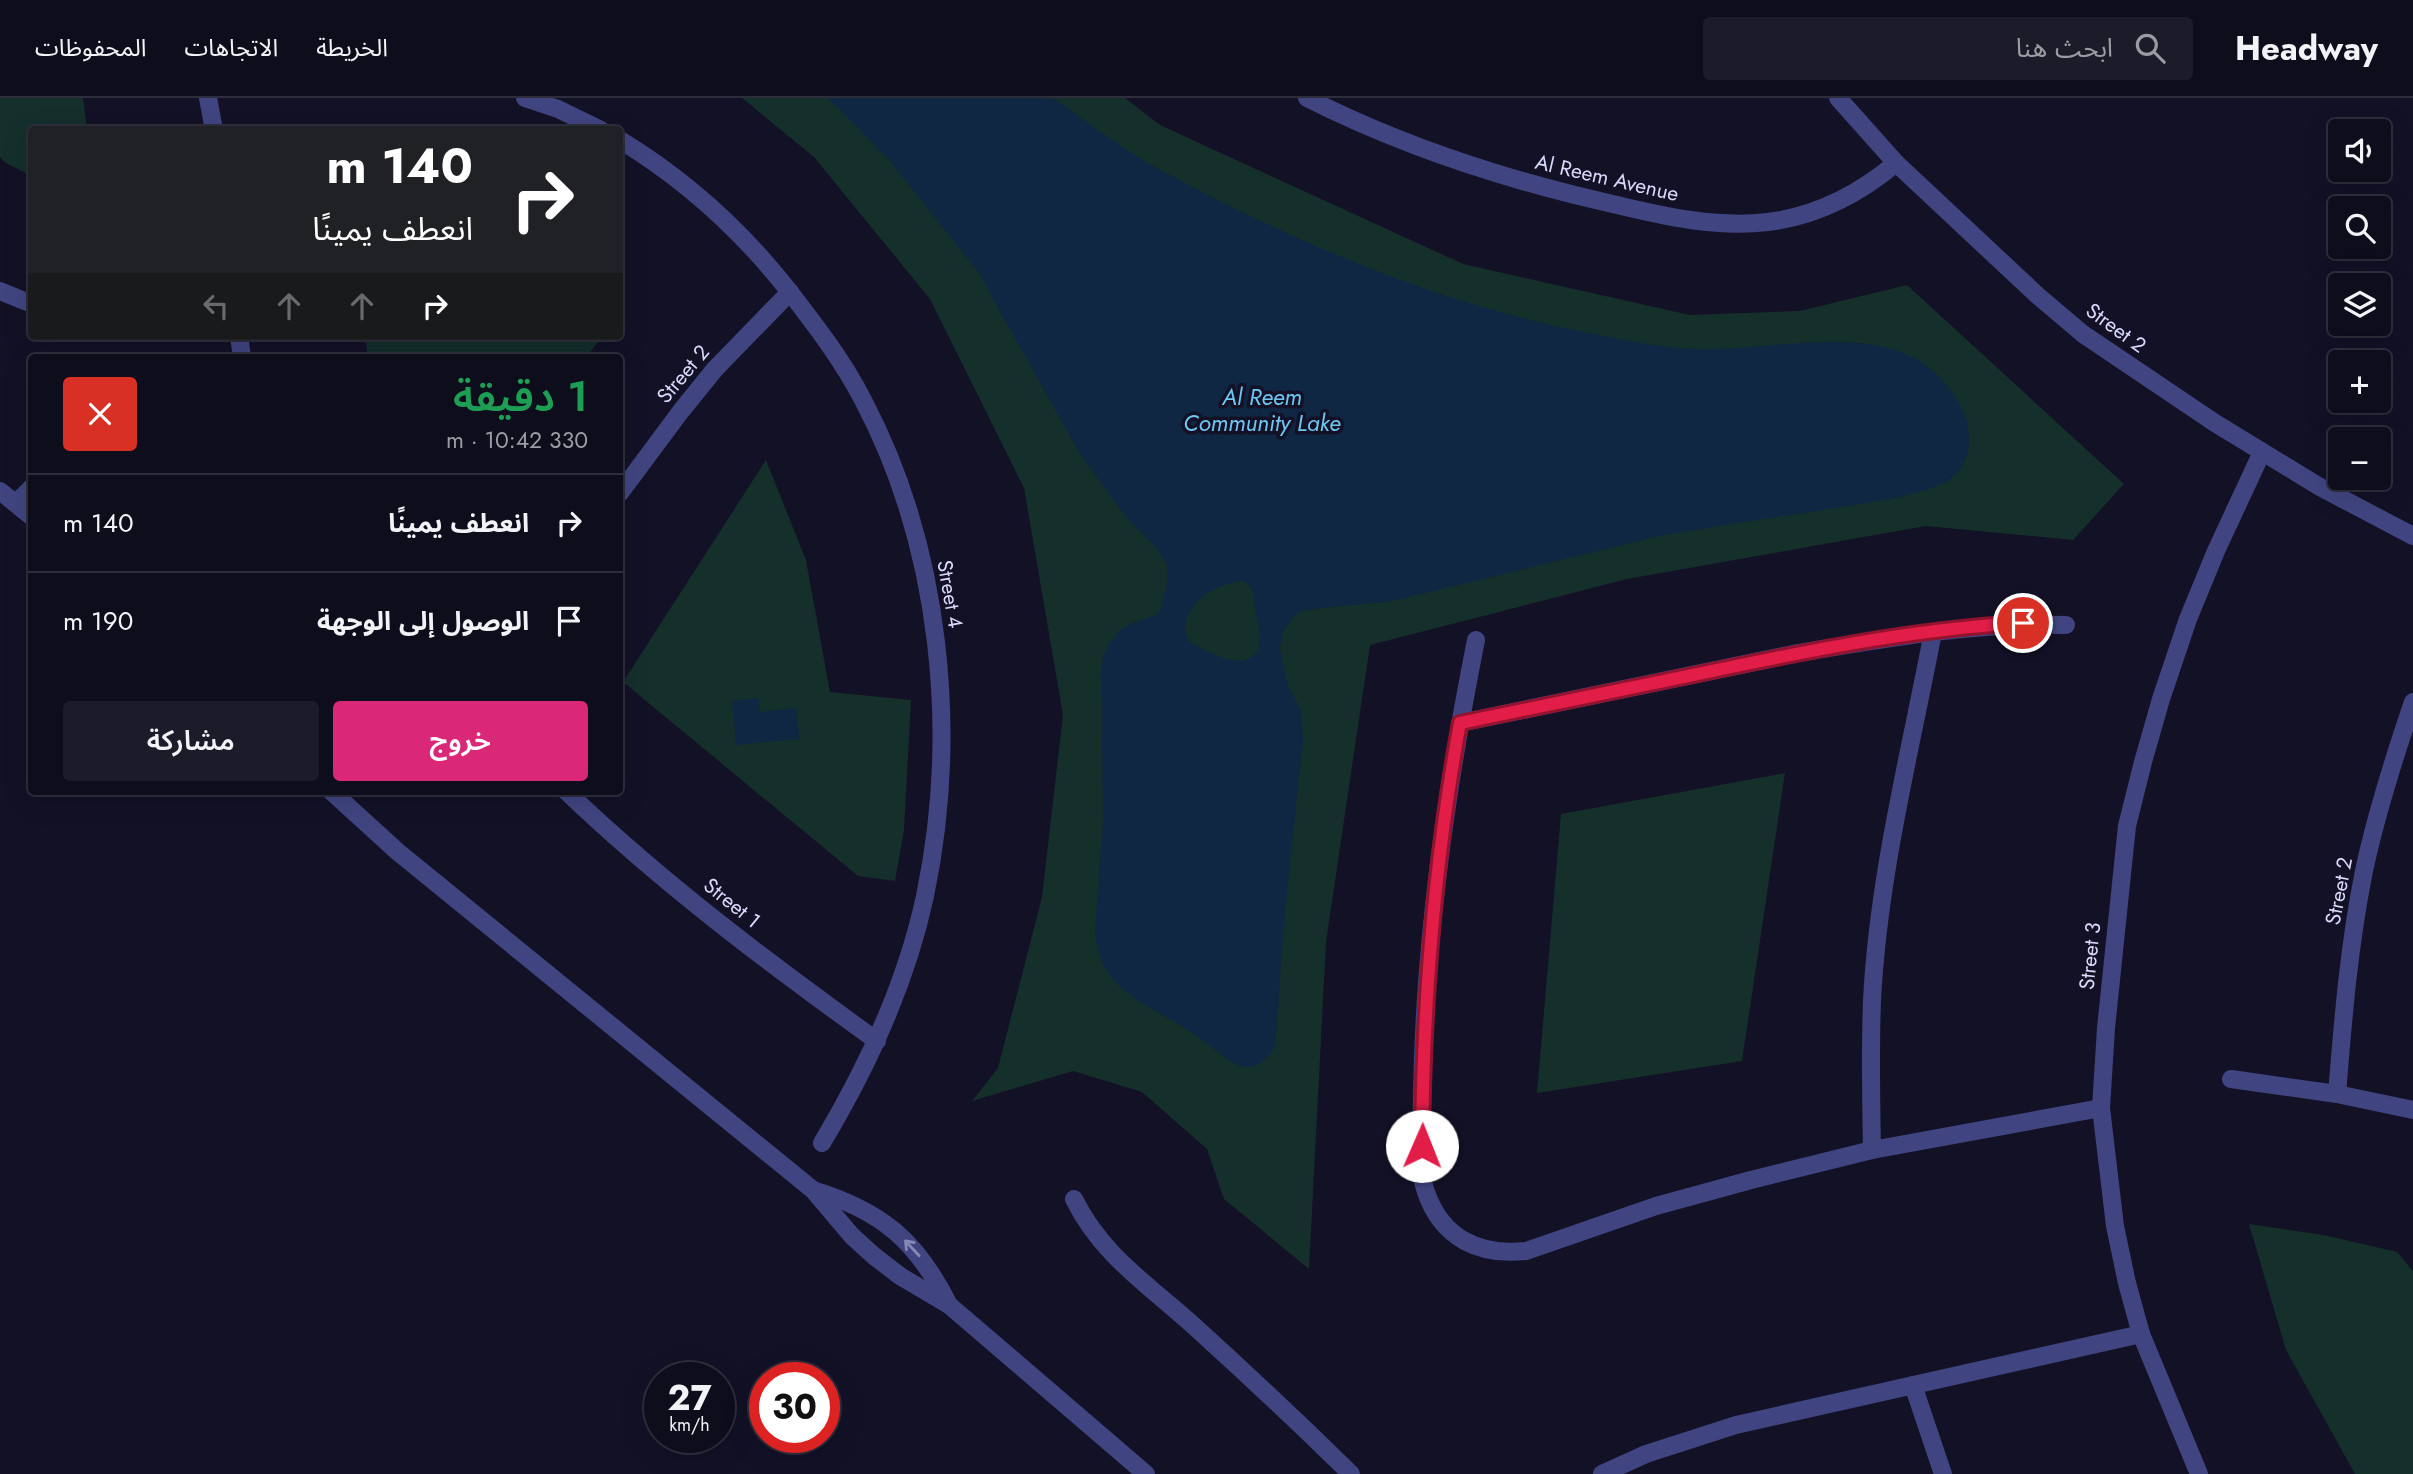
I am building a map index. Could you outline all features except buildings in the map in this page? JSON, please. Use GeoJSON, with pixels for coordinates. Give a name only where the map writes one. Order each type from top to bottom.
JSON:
{"type":"FeatureCollection","features":[{"type":"Feature","properties":{"kind":"street"},"geometry":{"type":"LineString","coordinates":[[210,98],[214,126]]}},
{"type":"Feature","properties":{"kind":"street"},"geometry":{"type":"LineString","coordinates":[[525,98],[558,109],[593,126]]}},
{"type":"Feature","properties":{"kind":"street","name":"Al Reem Avenue"},"geometry":{"type":"LineString","coordinates":[[1307,98],[1395,139],[1508,178],[1600,202],[1709,223],[1769,222],[1799,216],[1855,193],[1875,181],[1896,163]]}},
{"type":"Feature","properties":{"kind":"street","name":"Street 2"},"geometry":{"type":"LineString","coordinates":[[1838,98],[1896,163],[2037,295],[2083,334],[2262,452],[2413,537]]}},
{"type":"Feature","properties":{"kind":"street","name":"Street 4"},"geometry":{"type":"LineString","coordinates":[[623,142],[652,159],[694,191],[733,227],[790,292],[841,361],[882,438],[922,562],[940,684],[940,743],[933,844],[925,896],[912,946],[877,1041],[855,1087],[822,1143]]}},
{"type":"Feature","properties":{"kind":"street"},"geometry":{"type":"LineString","coordinates":[[0,291],[28,302]]}},
{"type":"Feature","properties":{"kind":"street","name":"Street 2"},"geometry":{"type":"LineString","coordinates":[[623,489],[715,369],[790,292]]}},
{"type":"Feature","properties":{"kind":"street","name":"Street 3"},"geometry":{"type":"LineString","coordinates":[[2199,1474],[2141,1334],[2127,1283],[2115,1226],[2101,1108],[2105,1028],[2127,827],[2140,775],[2161,698],[2188,619],[2262,452]]}},
{"type":"Feature","properties":{"kind":"street"},"geometry":{"type":"LineString","coordinates":[[0,491],[27,512]]}},
{"type":"Feature","properties":{"kind":"street"},"geometry":{"type":"LineString","coordinates":[[1460,723],[1793,654],[1989,625],[2066,625]]}},
{"type":"Feature","properties":{"kind":"street"},"geometry":{"type":"LineString","coordinates":[[1872,1150],[1872,1013],[1877,944],[1894,833],[1933,632]]}},
{"type":"Feature","properties":{"kind":"street"},"geometry":{"type":"LineString","coordinates":[[1476,640],[1438,859],[1423,1052],[1422,1169],[1425,1190],[1433,1210],[1446,1228],[1463,1241],[1483,1250],[1504,1253],[1526,1251],[1668,1203],[1751,1180],[1872,1150],[2101,1108]]}},
{"type":"Feature","properties":{"kind":"street","name":"Street 2"},"geometry":{"type":"LineString","coordinates":[[2337,1094],[2345,994],[2364,870],[2413,702]]}},
{"type":"Feature","properties":{"kind":"street"},"geometry":{"type":"LineString","coordinates":[[335,795],[408,861],[813,1190],[852,1236],[874,1256],[900,1276],[949,1305],[1146,1474]]}},
{"type":"Feature","properties":{"kind":"street","name":"Street 1"},"geometry":{"type":"LineString","coordinates":[[571,795],[719,923],[797,984],[877,1041]]}},
{"type":"Feature","properties":{"kind":"street"},"geometry":{"type":"LineString","coordinates":[[2231,1079],[2337,1094],[2413,1110]]}},
{"type":"Feature","properties":{"kind":"street"},"geometry":{"type":"LineString","coordinates":[[813,1190],[847,1200],[895,1231],[917,1252],[935,1277],[949,1305]]}},
{"type":"Feature","properties":{"kind":"street"},"geometry":{"type":"LineString","coordinates":[[1074,1199],[1094,1233],[1119,1262],[1200,1332],[1351,1474]]}},
{"type":"Feature","properties":{"kind":"street"},"geometry":{"type":"LineString","coordinates":[[1602,1474],[1646,1454],[1736,1425],[2141,1334]]}},
{"type":"Feature","properties":{"kind":"street"},"geometry":{"type":"LineString","coordinates":[[1913,1385],[1943,1474]]}},
{"type":"Feature","properties":{"kind":"green space"},"geometry":{"type":"Polygon","coordinates":[[[0,98],[83,98],[87,126],[28,126],[28,174],[0,157],[0,98]]]}},
{"type":"Feature","properties":{"kind":"green space","name":"Al Reem Community Lake"},"geometry":{"type":"Polygon","coordinates":[[[742,98],[1125,98],[1160,125],[1463,264],[1690,315],[1800,311],[1907,285],[2124,484],[2073,540],[1926,526],[1627,579],[1370,645],[1326,942],[1309,1269],[1224,1199],[1207,1149],[1142,1092],[1073,1071],[972,1101],[998,1068],[1042,897],[1063,715],[1024,488],[930,299],[814,157],[742,98]]]}},
{"type":"Feature","properties":{"kind":"green space"},"geometry":{"type":"Polygon","coordinates":[[[366,340],[600,340],[588,354],[368,354],[366,340]]]}},
{"type":"Feature","properties":{"kind":"green space"},"geometry":{"type":"Polygon","coordinates":[[[766,460],[806,560],[830,692],[911,700],[904,830],[895,881],[858,876],[623,682],[766,460]]]}},
{"type":"Feature","properties":{"kind":"green space"},"geometry":{"type":"Polygon","coordinates":[[[1785,773],[1742,1061],[1537,1093],[1561,814],[1785,773]]]}},
{"type":"Feature","properties":{"kind":"green space"},"geometry":{"type":"Polygon","coordinates":[[[2249,1224],[2324,1235],[2397,1252],[2413,1271],[2413,1474],[2355,1474],[2286,1350],[2249,1224]]]}},
{"type":"Feature","properties":{"kind":"water","name":"Al Reem Community Lake"},"geometry":{"type":"Polygon","coordinates":[[[828,98],[1053,99],[1145,162],[1256,219],[1361,265],[1469,303],[1579,331],[1669,347],[1726,349],[1843,342],[1898,351],[1921,362],[1946,384],[1964,414],[1969,430],[1969,446],[1964,461],[1949,480],[1891,499],[1663,535],[1393,601],[1302,611],[1293,617],[1284,630],[1280,648],[1288,686],[1301,710],[1303,740],[1285,911],[1275,1046],[1262,1062],[1241,1067],[1188,1030],[1127,993],[1115,982],[1099,952],[1095,933],[1103,819],[1103,656],[1119,631],[1156,615],[1161,608],[1168,578],[1166,564],[1158,550],[1125,516],[1080,454],[978,272],[889,160],[828,98]],[[1243,581],[1225,585],[1201,598],[1190,612],[1185,628],[1191,642],[1227,659],[1245,660],[1256,653],[1260,634],[1253,595],[1243,581]]]}},
{"type":"Feature","properties":{"kind":"water"},"geometry":{"type":"Polygon","coordinates":[[[758,698],[760,712],[796,708],[799,739],[736,745],[732,701],[758,698]]]}},
{"type":"Feature","properties":{"kind":"route"},"geometry":{"type":"LineString","coordinates":[[1422,1146],[1426,988],[1438,859],[1460,723],[1793,654],[1895,637],[2023,623]]}}]}
